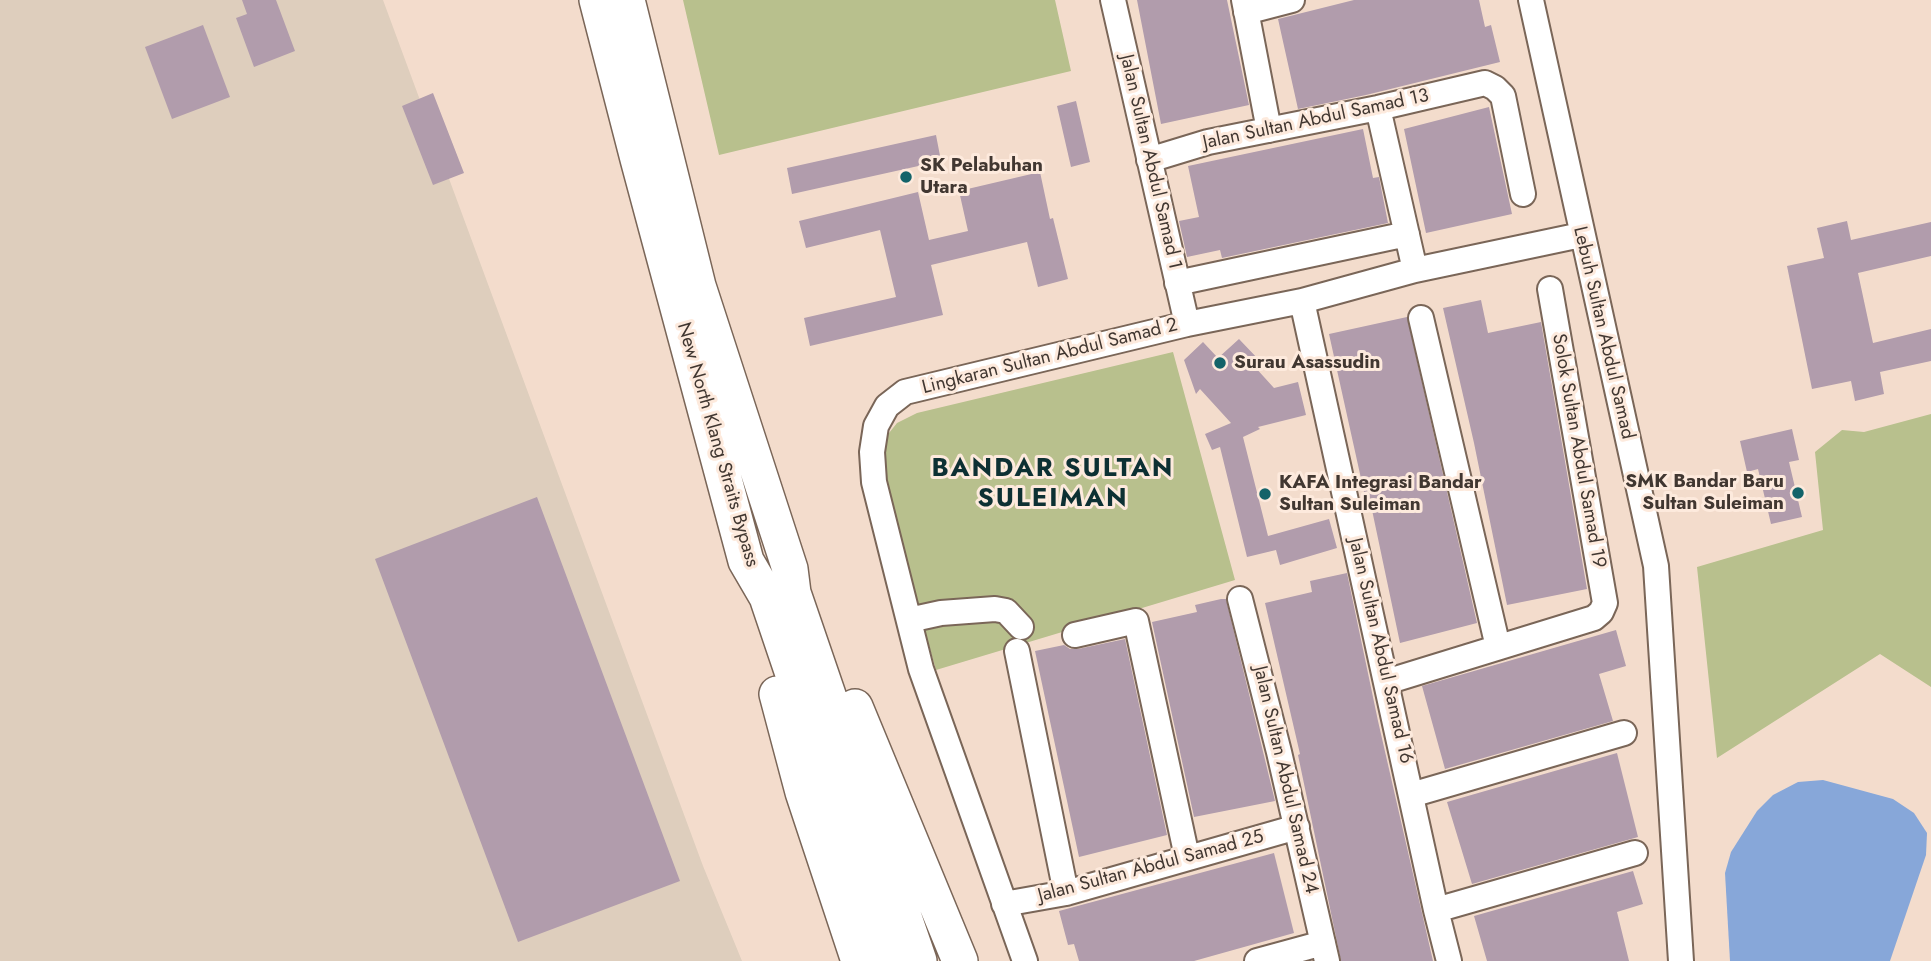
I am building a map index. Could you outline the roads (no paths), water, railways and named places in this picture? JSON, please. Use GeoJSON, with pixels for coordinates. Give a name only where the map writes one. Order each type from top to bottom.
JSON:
{"type":"FeatureCollection","features":[{"type":"Feature","properties":{"kind":"highway","name":"New North Klang Straits Bypass"},"geometry":{"type":"LineString","coordinates":[[597,0],[746,561],[766,597],[890,961]]}},
{"type":"Feature","properties":{"kind":"highway","name":"New North Klang Straits Bypass"},"geometry":{"type":"LineString","coordinates":[[627,0],[698,286],[790,569],[793,593],[919,961]]}},
{"type":"Feature","properties":{"kind":"highway"},"geometry":{"type":"LineString","coordinates":[[746,561],[752,603],[803,792],[859,961]]}},
{"type":"Feature","properties":{"kind":"highway"},"geometry":{"type":"LineString","coordinates":[[790,569],[807,589],[960,961]]}},
{"type":"Feature","properties":{"kind":"street","name":"Jalan Sultan Abdul Samad 1"},"geometry":{"type":"LineString","coordinates":[[1113,0],[1187,324]]}},
{"type":"Feature","properties":{"kind":"street"},"geometry":{"type":"LineString","coordinates":[[1269,130],[1245,6],[1293,0]]}},
{"type":"Feature","properties":{"kind":"street","name":"Lebuh Sultan Abdul Samad"},"geometry":{"type":"LineString","coordinates":[[1531,0],[1656,566],[1681,961]]}},
{"type":"Feature","properties":{"kind":"street","name":"Jalan Sultan Abdul Samad 13"},"geometry":{"type":"LineString","coordinates":[[1149,160],[1208,142],[1378,108],[1485,83],[1503,96],[1523,194]]}},
{"type":"Feature","properties":{"kind":"street"},"geometry":{"type":"LineString","coordinates":[[1378,108],[1415,270]]}},
{"type":"Feature","properties":{"kind":"street"},"geometry":{"type":"LineString","coordinates":[[1177,283],[1407,234]]}},
{"type":"Feature","properties":{"kind":"street","name":"Lingkaran Sultan Abdul Samad 2"},"geometry":{"type":"LineString","coordinates":[[1025,961],[921,669],[874,481],[872,452],[876,426],[887,406],[905,392],[1187,324],[1302,301],[1415,270],[1581,235]]}},
{"type":"Feature","properties":{"kind":"street","name":"Solok Sultan Abdul Samad 19"},"geometry":{"type":"LineString","coordinates":[[1498,647],[1594,618],[1605,603],[1550,289]]}},
{"type":"Feature","properties":{"kind":"street","name":"Jalan Sultan Abdul Samad 16"},"geometry":{"type":"LineString","coordinates":[[1302,301],[1449,961]]}},
{"type":"Feature","properties":{"kind":"street"},"geometry":{"type":"LineString","coordinates":[[1385,682],[1498,647],[1421,318]]}},
{"type":"Feature","properties":{"kind":"street","name":"Jalan Sultan Abdul Samad 24"},"geometry":{"type":"LineString","coordinates":[[1240,599],[1325,952]]}},
{"type":"Feature","properties":{"kind":"street"},"geometry":{"type":"LineString","coordinates":[[909,620],[941,613],[995,609],[1006,611],[1019,639],[1066,893]]}},
{"type":"Feature","properties":{"kind":"street"},"geometry":{"type":"LineString","coordinates":[[1075,635],[1136,621],[1187,857]]}},
{"type":"Feature","properties":{"kind":"street"},"geometry":{"type":"LineString","coordinates":[[1411,795],[1624,733]]}},
{"type":"Feature","properties":{"kind":"street","name":"Jalan Sultan Abdul Samad 25"},"geometry":{"type":"LineString","coordinates":[[1004,904],[1066,893],[1297,827]]}},
{"type":"Feature","properties":{"kind":"street"},"geometry":{"type":"LineString","coordinates":[[1436,911],[1634,852]]}},
{"type":"Feature","properties":{"kind":"street"},"geometry":{"type":"LineString","coordinates":[[1257,961],[1325,952]]}},
{"type":"Feature","properties":{"kind":"water"},"geometry":{"type":"Polygon","coordinates":[[[1823,780],[1893,799],[1914,813],[1927,833],[1926,855],[1890,961],[1730,961],[1725,873],[1731,852],[1757,811],[1773,795],[1798,782],[1823,780]]]}},
{"type":"Feature","properties":{"kind":"place","name":"SK Pelabuhan Utara"},"geometry":{"type":"Point","coordinates":[906,177]}},
{"type":"Feature","properties":{"kind":"place","name":"Surau Asassudin"},"geometry":{"type":"Point","coordinates":[1220,363]}},
{"type":"Feature","properties":{"kind":"place","name":"SMK Bandar Baru Sultan Suleiman"},"geometry":{"type":"Point","coordinates":[1798,493]}},
{"type":"Feature","properties":{"kind":"place","name":"KAFA Integrasi Bandar Sultan Suleiman"},"geometry":{"type":"Point","coordinates":[1265,494]}},
{"type":"Feature","properties":{"kind":"district","name":"BANDAR SULTAN SULEIMAN"},"geometry":{"type":"Point","coordinates":[1053,485]}}]}
